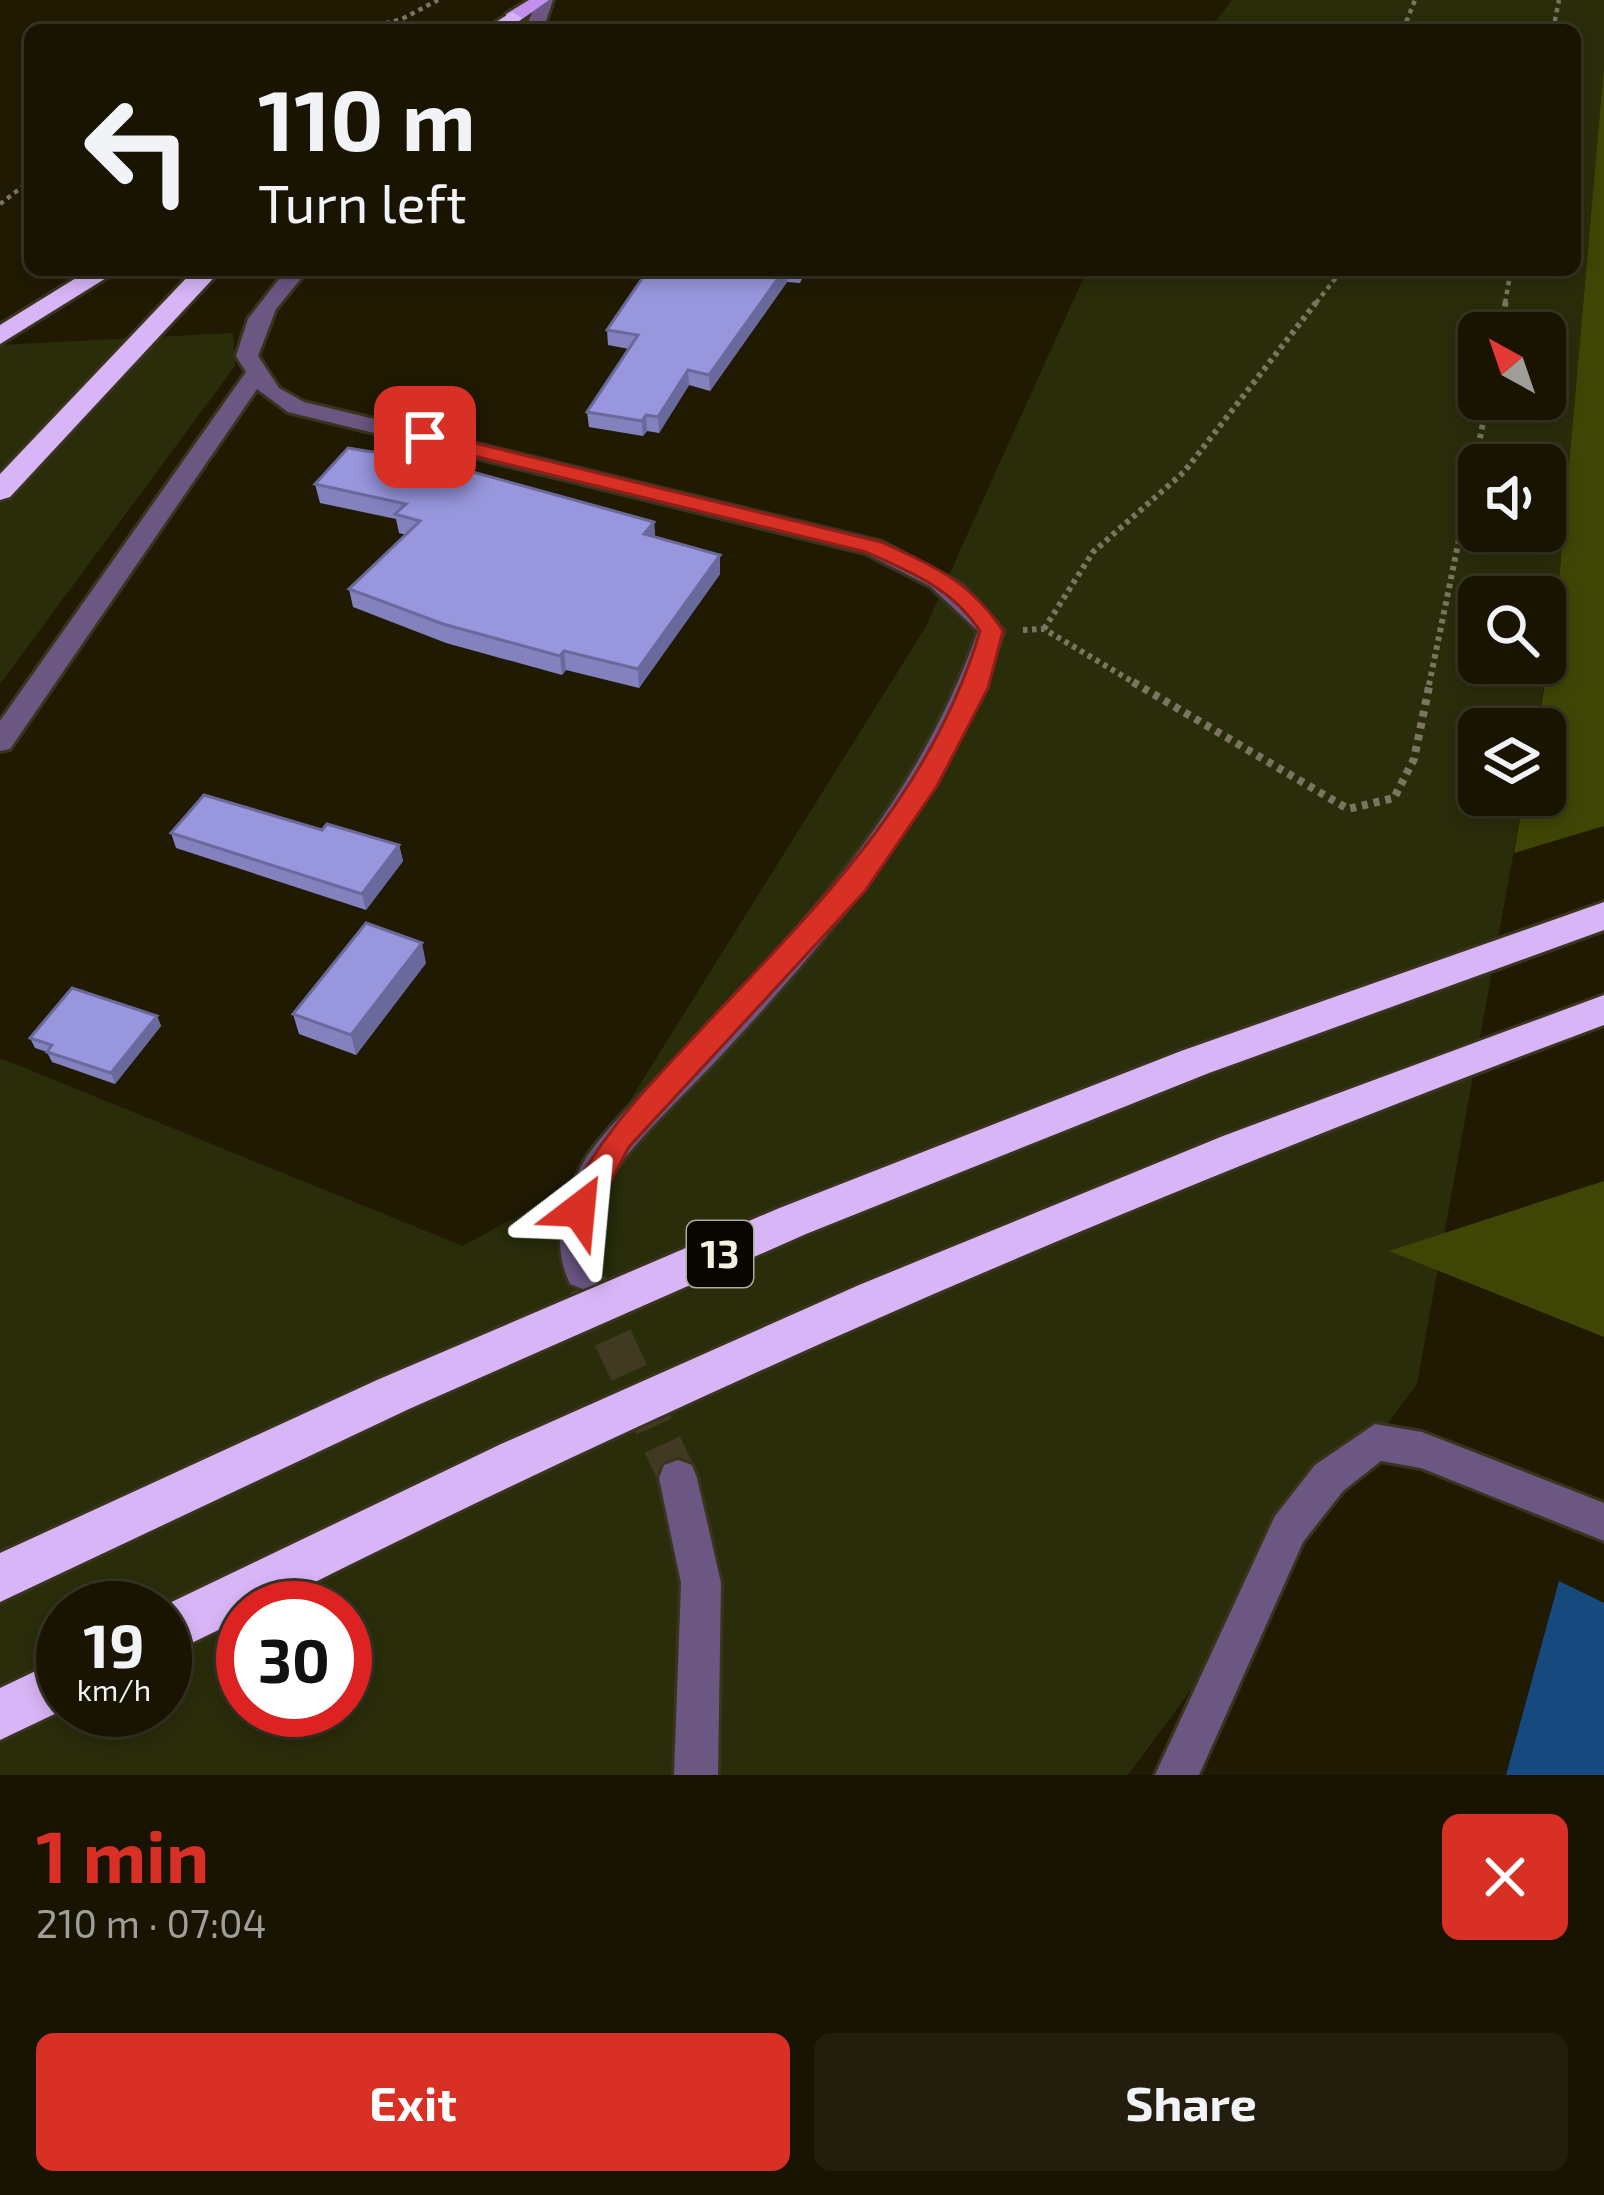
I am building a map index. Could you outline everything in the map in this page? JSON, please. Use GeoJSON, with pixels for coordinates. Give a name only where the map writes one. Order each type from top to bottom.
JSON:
{"type":"FeatureCollection","features":[{"type":"Feature","properties":{"kind":"highway"},"geometry":{"type":"LineString","coordinates":[[0,336],[96,276]]}},
{"type":"Feature","properties":{"kind":"highway"},"geometry":{"type":"LineString","coordinates":[[0,491],[111,367],[202,276]]}},
{"type":"Feature","properties":{"kind":"highway","name":"13"},"geometry":{"type":"LineString","coordinates":[[0,1579],[224,1470],[970,1145],[1604,916]]}},
{"type":"Feature","properties":{"kind":"highway","name":"13"},"geometry":{"type":"LineString","coordinates":[[192,1618],[622,1410],[921,1280],[1251,1141],[1604,1010]]}},
{"type":"Feature","properties":{"kind":"highway"},"geometry":{"type":"LineString","coordinates":[[0,1714],[36,1696]]}},
{"type":"Feature","properties":{"kind":"main road"},"geometry":{"type":"LineString","coordinates":[[504,24],[543,0]]}},
{"type":"Feature","properties":{"kind":"street"},"geometry":{"type":"LineString","coordinates":[[292,276],[269,299],[250,332],[247,356],[255,376],[271,394],[296,406],[873,547],[937,576],[972,602],[992,631],[975,688],[924,786],[856,884],[618,1138],[579,1210],[583,1273]]}},
{"type":"Feature","properties":{"kind":"street"},"geometry":{"type":"LineString","coordinates":[[0,742],[255,376]]}},
{"type":"Feature","properties":{"kind":"street"},"geometry":{"type":"LineString","coordinates":[[1177,1775],[1289,1528],[1329,1478],[1375,1442],[1422,1450],[1604,1522]]}},
{"type":"Feature","properties":{"kind":"street"},"geometry":{"type":"LineString","coordinates":[[678,1478],[701,1583],[695,1775]]}},
{"type":"Feature","properties":{"kind":"path"},"geometry":{"type":"LineString","coordinates":[[382,24],[438,0]]}},
{"type":"Feature","properties":{"kind":"path"},"geometry":{"type":"LineString","coordinates":[[1044,629],[1093,552],[1184,472],[1337,276]]}},
{"type":"Feature","properties":{"kind":"path"},"geometry":{"type":"LineString","coordinates":[[1503,312],[1509,276]]}},
{"type":"Feature","properties":{"kind":"path"},"geometry":{"type":"LineString","coordinates":[[992,631],[1044,629],[1348,809],[1394,798],[1414,759],[1484,420]]}},
{"type":"Feature","properties":{"kind":"green space"},"geometry":{"type":"Polygon","coordinates":[[[1232,0],[1604,0],[1604,66],[1566,500],[1566,444],[1458,444],[1458,552],[1561,552],[1559,576],[1458,576],[1458,684],[1544,684],[1540,708],[1458,708],[1458,816],[1520,816],[1417,1384],[1128,1775],[0,1775],[0,1058],[463,1246],[579,1182],[925,628],[1084,276],[1581,276],[1581,24],[1214,24],[1232,0]]]}},
{"type":"Feature","properties":{"kind":"green space"},"geometry":{"type":"Polygon","coordinates":[[[1604,66],[1604,826],[1514,853],[1520,816],[1566,816],[1566,708],[1541,708],[1545,684],[1566,684],[1566,576],[1559,576],[1561,552],[1566,552],[1566,500],[1604,66]]]}},
{"type":"Feature","properties":{"kind":"green space"},"geometry":{"type":"Polygon","coordinates":[[[233,333],[235,366],[0,684],[0,345],[233,333]]]}},
{"type":"Feature","properties":{"kind":"green space"},"geometry":{"type":"Polygon","coordinates":[[[1604,1181],[1604,1337],[1389,1251],[1604,1181]]]}},
{"type":"Feature","properties":{"kind":"water"},"geometry":{"type":"Polygon","coordinates":[[[1559,1581],[1604,1603],[1604,1775],[1506,1775],[1559,1581]]]}},
{"type":"Feature","properties":{"kind":"building"},"geometry":{"type":"Polygon","coordinates":[[[644,276],[780,276],[709,375],[688,370],[658,417],[646,415],[642,421],[587,412],[638,335],[607,330],[644,276]]]}},
{"type":"Feature","properties":{"kind":"building"},"geometry":{"type":"Polygon","coordinates":[[[348,448],[440,463],[654,522],[644,534],[720,555],[638,669],[564,651],[560,656],[443,624],[349,589],[420,521],[395,514],[406,504],[315,484],[348,448]]]}},
{"type":"Feature","properties":{"kind":"building"},"geometry":{"type":"Polygon","coordinates":[[[204,795],[322,830],[327,824],[399,845],[362,894],[171,833],[204,795]]]}},
{"type":"Feature","properties":{"kind":"building"},"geometry":{"type":"Polygon","coordinates":[[[366,923],[422,943],[351,1035],[293,1014],[366,923]]]}},
{"type":"Feature","properties":{"kind":"building"},"geometry":{"type":"Polygon","coordinates":[[[72,988],[157,1016],[111,1073],[47,1052],[52,1045],[30,1038],[72,988]]]}},
{"type":"Feature","properties":{"kind":"tunnel"},"geometry":{"type":"LineString","coordinates":[[588,1284],[678,1478]]}},
{"type":"Feature","properties":{"kind":"route"},"geometry":{"type":"LineString","coordinates":[[425,437],[812,528],[873,547],[937,576],[972,602],[992,631],[975,688],[924,786],[856,884],[699,1057],[618,1138],[579,1210]]}}]}
